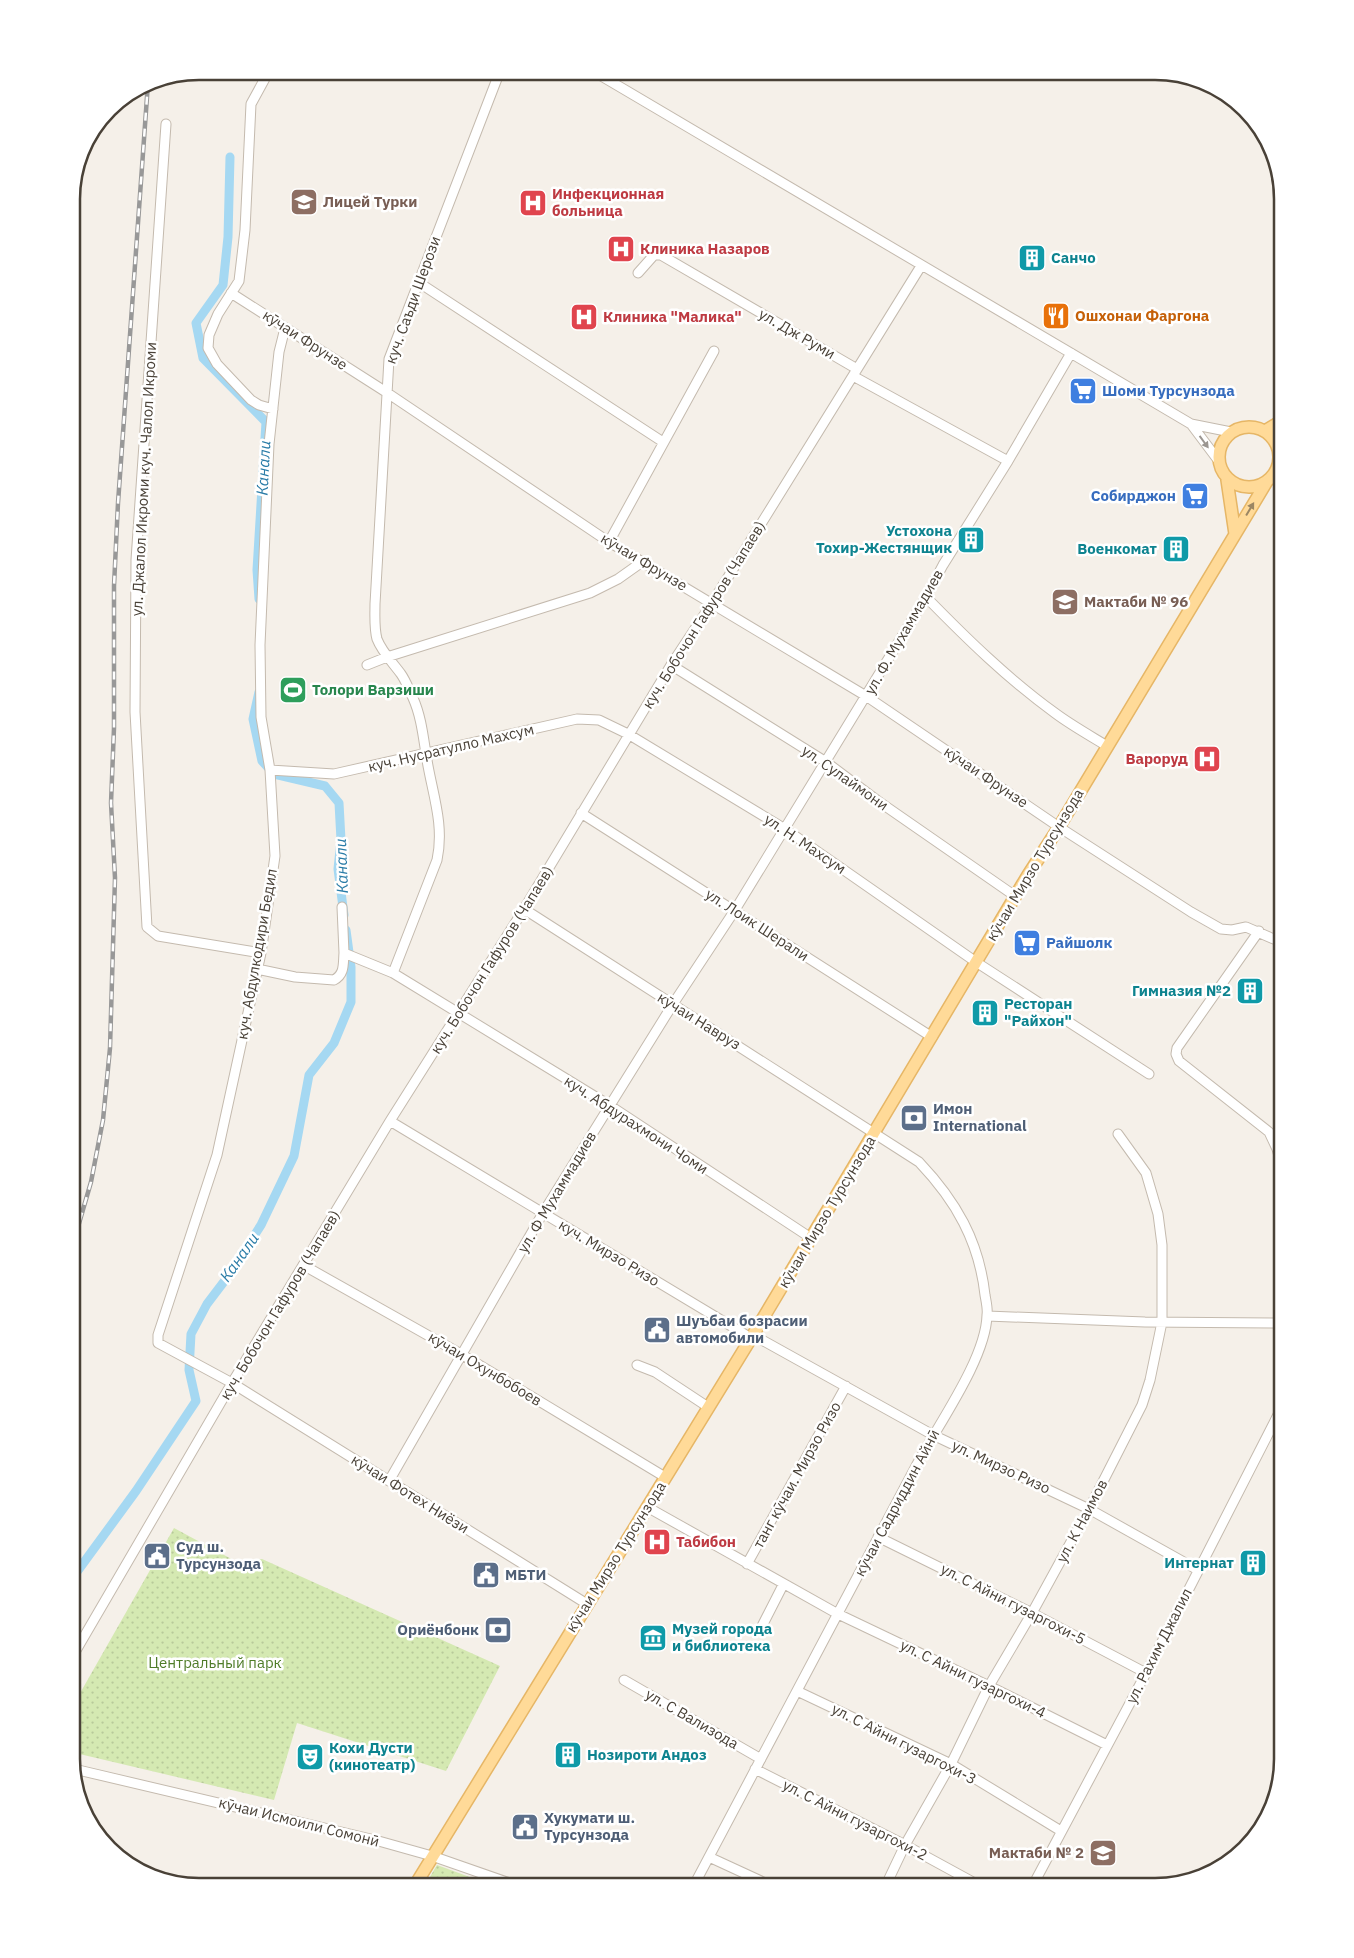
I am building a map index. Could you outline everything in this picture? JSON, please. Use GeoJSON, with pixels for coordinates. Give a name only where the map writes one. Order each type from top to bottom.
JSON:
{"type":"FeatureCollection","features":[{"type":"Feature","properties":{"kind":"main road"},"geometry":{"type":"LineString","coordinates":[[1235,534],[1227,480],[1218,460],[1220,444],[1231,432],[1248,427],[1265,432],[1274,426]]}},
{"type":"Feature","properties":{"kind":"main road","name":"кӯчаи Мирзо Турсунзода"},"geometry":{"type":"LineString","coordinates":[[1265,432],[1274,441]]}},
{"type":"Feature","properties":{"kind":"main road","name":"кӯчаи Мирзо Турсунзода"},"geometry":{"type":"LineString","coordinates":[[419,1878],[752,1336],[1015,896],[1059,827],[1266,483],[1274,474]]}},
{"type":"Feature","properties":{"kind":"main road"},"geometry":{"type":"LineString","coordinates":[[1227,480],[1241,488],[1257,487],[1266,483]]}},
{"type":"Feature","properties":{"kind":"street"},"geometry":{"type":"LineString","coordinates":[[264,80],[251,104],[245,230],[239,281],[218,314],[212,328],[208,348],[217,364],[251,400],[259,405],[273,409]]}},
{"type":"Feature","properties":{"kind":"street","name":"куч. Саъди Шерози"},"geometry":{"type":"LineString","coordinates":[[393,973],[437,860],[440,845],[440,822],[426,755],[422,724],[414,700],[402,676],[387,657],[378,639],[375,604],[389,359],[497,80]]}},
{"type":"Feature","properties":{"kind":"street"},"geometry":{"type":"LineString","coordinates":[[608,80],[1191,424],[1231,432]]}},
{"type":"Feature","properties":{"kind":"street","name":"ул. Джалол Икроми куч. Чалол Икроми"},"geometry":{"type":"LineString","coordinates":[[166,124],[136,560],[136,712],[147,927],[158,936],[261,953]]}},
{"type":"Feature","properties":{"kind":"street","name":"ул. Дж Руми"},"geometry":{"type":"LineString","coordinates":[[638,273],[654,255],[662,255],[1008,462]]}},
{"type":"Feature","properties":{"kind":"street","name":"куч. Бобочон Гафуров (Чапаев)"},"geometry":{"type":"LineString","coordinates":[[80,1643],[232,1383],[390,1120],[459,1014],[628,734],[921,266]]}},
{"type":"Feature","properties":{"kind":"street"},"geometry":{"type":"LineString","coordinates":[[418,282],[664,442]]}},
{"type":"Feature","properties":{"kind":"street","name":"кӯчаи Фрунзе"},"geometry":{"type":"LineString","coordinates":[[231,293],[386,392],[609,542],[866,696],[1059,827],[1191,912],[1220,929],[1232,930],[1246,927],[1259,931]]}},
{"type":"Feature","properties":{"kind":"street","name":"куч. Абдулкодири Бедил"},"geometry":{"type":"LineString","coordinates":[[232,1383],[158,1343],[158,1335],[214,1170],[261,953],[275,856],[270,770],[261,717],[260,645],[269,444],[279,352],[285,328]]}},
{"type":"Feature","properties":{"kind":"street"},"geometry":{"type":"LineString","coordinates":[[609,542],[714,351]]}},
{"type":"Feature","properties":{"kind":"street","name":"ул. Ф. Мухаммадиев"},"geometry":{"type":"LineString","coordinates":[[735,910],[926,597],[943,565],[1008,462],[1072,353]]}},
{"type":"Feature","properties":{"kind":"street"},"geometry":{"type":"LineString","coordinates":[[1191,424],[1218,460]]}},
{"type":"Feature","properties":{"kind":"street"},"geometry":{"type":"LineString","coordinates":[[367,665],[590,592],[618,579],[642,562]]}},
{"type":"Feature","properties":{"kind":"street"},"geometry":{"type":"LineString","coordinates":[[926,597],[1010,676],[1054,713],[1107,746]]}},
{"type":"Feature","properties":{"kind":"street","name":"ул. Сулаймони"},"geometry":{"type":"LineString","coordinates":[[671,665],[826,762],[878,801],[1015,896]]}},
{"type":"Feature","properties":{"kind":"street","name":"куч. Нусратулло Махсум"},"geometry":{"type":"LineString","coordinates":[[270,770],[334,774],[426,755],[577,719],[599,720],[628,734]]}},
{"type":"Feature","properties":{"kind":"street","name":"ул. Н. Махсум"},"geometry":{"type":"LineString","coordinates":[[628,734],[785,830],[976,962],[1149,1074]]}},
{"type":"Feature","properties":{"kind":"street","name":"ул. Лоик Шерали"},"geometry":{"type":"LineString","coordinates":[[581,813],[932,1037]]}},
{"type":"Feature","properties":{"kind":"street"},"geometry":{"type":"LineString","coordinates":[[257,970],[295,977],[334,980],[339,977],[343,971],[344,953],[342,907]]}},
{"type":"Feature","properties":{"kind":"street","name":"кӯчаи Навруз"},"geometry":{"type":"LineString","coordinates":[[524,909],[875,1133]]}},
{"type":"Feature","properties":{"kind":"street","name":"ул. Ф Мухаммадиев"},"geometry":{"type":"LineString","coordinates":[[389,1481],[543,1213],[673,1004],[735,910]]}},
{"type":"Feature","properties":{"kind":"street"},"geometry":{"type":"LineString","coordinates":[[1274,938],[1259,931],[1177,1048],[1176,1054],[1179,1061],[1269,1132],[1274,1142]]}},
{"type":"Feature","properties":{"kind":"street","name":"куч. Абдурахмони Чоми"},"geometry":{"type":"LineString","coordinates":[[344,953],[393,973],[609,1105],[811,1238]]}},
{"type":"Feature","properties":{"kind":"street","name":"куч. Мирзо Ризо"},"geometry":{"type":"LineString","coordinates":[[390,1120],[752,1336]]}},
{"type":"Feature","properties":{"kind":"street","name":"кӯчаи Садриддин Айнӣ"},"geometry":{"type":"LineString","coordinates":[[698,1878],[932,1435],[976,1359],[988,1316],[983,1274],[977,1250],[963,1220],[937,1181],[919,1162],[875,1133]]}},
{"type":"Feature","properties":{"kind":"street","name":"ул. К Наимов"},"geometry":{"type":"LineString","coordinates":[[889,1878],[905,1845],[951,1764],[989,1686],[1032,1613],[1089,1509],[1142,1405],[1150,1380],[1162,1322],[1162,1246],[1158,1214],[1146,1173],[1118,1134]]}},
{"type":"Feature","properties":{"kind":"street","name":"кӯчаи Охунбобоев"},"geometry":{"type":"LineString","coordinates":[[303,1265],[461,1354],[665,1477]]}},
{"type":"Feature","properties":{"kind":"street"},"geometry":{"type":"LineString","coordinates":[[988,1316],[1162,1322],[1274,1323]]}},
{"type":"Feature","properties":{"kind":"street","name":"ул. Мирзо Ризо"},"geometry":{"type":"LineString","coordinates":[[752,1336],[932,1435],[1089,1509],[1198,1570]]}},
{"type":"Feature","properties":{"kind":"street"},"geometry":{"type":"LineString","coordinates":[[637,1365],[655,1372],[708,1407]]}},
{"type":"Feature","properties":{"kind":"street","name":"кӯчаи Фотех Ниёзи"},"geometry":{"type":"LineString","coordinates":[[232,1383],[587,1604]]}},
{"type":"Feature","properties":{"kind":"street","name":"танг кӯчаи. Мирзо Ризо"},"geometry":{"type":"LineString","coordinates":[[747,1564],[846,1386]]}},
{"type":"Feature","properties":{"kind":"street","name":"ул. Рахим Джалил"},"geometry":{"type":"LineString","coordinates":[[1037,1878],[1146,1673],[1274,1422]]}},
{"type":"Feature","properties":{"kind":"street","name":"ул. С Айни гузаргохи-4"},"geometry":{"type":"LineString","coordinates":[[647,1507],[783,1585],[838,1614],[1107,1745]]}},
{"type":"Feature","properties":{"kind":"street","name":"ул. С Айни гузаргохи-5"},"geometry":{"type":"LineString","coordinates":[[878,1537],[1032,1613],[1146,1673]]}},
{"type":"Feature","properties":{"kind":"street"},"geometry":{"type":"LineString","coordinates":[[760,1630],[783,1585]]}},
{"type":"Feature","properties":{"kind":"street","name":"ул. С Вализода"},"geometry":{"type":"LineString","coordinates":[[624,1680],[761,1759]]}},
{"type":"Feature","properties":{"kind":"street","name":"ул. С Айни гузаргохи-3"},"geometry":{"type":"LineString","coordinates":[[797,1691],[951,1764],[1061,1831]]}},
{"type":"Feature","properties":{"kind":"street","name":"ул. С Айни гузаргохи-2"},"geometry":{"type":"LineString","coordinates":[[755,1768],[966,1878]]}},
{"type":"Feature","properties":{"kind":"street","name":"кӯчаи Исмоили Сомонӣ"},"geometry":{"type":"LineString","coordinates":[[81,1771],[375,1840],[432,1856],[495,1878]]}},
{"type":"Feature","properties":{"kind":"street"},"geometry":{"type":"LineString","coordinates":[[709,1857],[754,1878]]}},
{"type":"Feature","properties":{"kind":"green space","name":"Центральный парк"},"geometry":{"type":"Polygon","coordinates":[[[174,1528],[237,1562],[262,1559],[500,1666],[446,1771],[297,1723],[274,1800],[80,1754],[80,1693],[174,1528]]]}},
{"type":"Feature","properties":{"kind":"green space"},"geometry":{"type":"Polygon","coordinates":[[[437,1865],[472,1878],[429,1878],[437,1865]]]}},
{"type":"Feature","properties":{"kind":"waterway","name":"Канали"},"geometry":{"type":"LineString","coordinates":[[230,157],[228,237],[223,285],[196,323],[203,358],[266,422],[257,570],[259,599]]}},
{"type":"Feature","properties":{"kind":"waterway","name":"Канали"},"geometry":{"type":"LineString","coordinates":[[259,692],[253,719],[262,761],[274,774],[325,786],[339,803],[341,840],[338,869],[344,915]]}},
{"type":"Feature","properties":{"kind":"waterway","name":"Канали"},"geometry":{"type":"LineString","coordinates":[[80,1568],[136,1491],[196,1401],[189,1370],[191,1334],[207,1304],[229,1275],[261,1225],[294,1156],[309,1075],[334,1043],[351,1002],[351,967],[346,930]]}},
{"type":"Feature","properties":{"kind":"railway"},"geometry":{"type":"LineString","coordinates":[[80,1220],[91,1182],[103,1120],[110,1048],[115,878],[111,803],[114,728],[114,586],[118,503],[147,92]]}},
{"type":"Feature","properties":{"kind":"place","name":"Лицей Турки"},"geometry":{"type":"Point","coordinates":[304,202]}},
{"type":"Feature","properties":{"kind":"place","name":"Инфекционная больница"},"geometry":{"type":"Point","coordinates":[533,203]}},
{"type":"Feature","properties":{"kind":"place","name":"Клиника Назаров"},"geometry":{"type":"Point","coordinates":[621,249]}},
{"type":"Feature","properties":{"kind":"place","name":"Санчо"},"geometry":{"type":"Point","coordinates":[1032,258]}},
{"type":"Feature","properties":{"kind":"place","name":"Ошхонаи Фаргона"},"geometry":{"type":"Point","coordinates":[1056,316]}},
{"type":"Feature","properties":{"kind":"place","name":"Клиника \"Малика\""},"geometry":{"type":"Point","coordinates":[584,317]}},
{"type":"Feature","properties":{"kind":"place","name":"Шоми Турсунзода"},"geometry":{"type":"Point","coordinates":[1083,391]}},
{"type":"Feature","properties":{"kind":"place","name":"Собирджон"},"geometry":{"type":"Point","coordinates":[1195,496]}},
{"type":"Feature","properties":{"kind":"place","name":"Устохона Тохир-Жестянщик"},"geometry":{"type":"Point","coordinates":[971,540]}},
{"type":"Feature","properties":{"kind":"place","name":"Военкомат"},"geometry":{"type":"Point","coordinates":[1176,549]}},
{"type":"Feature","properties":{"kind":"place","name":"Мактаби № 96"},"geometry":{"type":"Point","coordinates":[1065,602]}},
{"type":"Feature","properties":{"kind":"place","name":"Толори Варзиши"},"geometry":{"type":"Point","coordinates":[293,690]}},
{"type":"Feature","properties":{"kind":"place","name":"Вароруд"},"geometry":{"type":"Point","coordinates":[1207,759]}},
{"type":"Feature","properties":{"kind":"place","name":"Райшолк"},"geometry":{"type":"Point","coordinates":[1027,943]}},
{"type":"Feature","properties":{"kind":"place","name":"Гимназия №2"},"geometry":{"type":"Point","coordinates":[1250,991]}},
{"type":"Feature","properties":{"kind":"place","name":"Ресторан \"Райхон\""},"geometry":{"type":"Point","coordinates":[985,1013]}},
{"type":"Feature","properties":{"kind":"place","name":"Имон International"},"geometry":{"type":"Point","coordinates":[914,1118]}},
{"type":"Feature","properties":{"kind":"place","name":"Шуъбаи бозрасии автомобили"},"geometry":{"type":"Point","coordinates":[657,1330]}},
{"type":"Feature","properties":{"kind":"place","name":"Табибон"},"geometry":{"type":"Point","coordinates":[657,1542]}},
{"type":"Feature","properties":{"kind":"place","name":"Суд ш. Турсунзода"},"geometry":{"type":"Point","coordinates":[157,1556]}},
{"type":"Feature","properties":{"kind":"place","name":"Интернат"},"geometry":{"type":"Point","coordinates":[1253,1563]}},
{"type":"Feature","properties":{"kind":"place","name":"МБТИ"},"geometry":{"type":"Point","coordinates":[486,1575]}},
{"type":"Feature","properties":{"kind":"place","name":"Ориёнбонк"},"geometry":{"type":"Point","coordinates":[498,1630]}},
{"type":"Feature","properties":{"kind":"place","name":"Музей города и библиотека"},"geometry":{"type":"Point","coordinates":[653,1638]}},
{"type":"Feature","properties":{"kind":"place","name":"Нозироти Андоз"},"geometry":{"type":"Point","coordinates":[568,1755]}},
{"type":"Feature","properties":{"kind":"place","name":"Кохи Дусти (кинотеатр)"},"geometry":{"type":"Point","coordinates":[310,1757]}},
{"type":"Feature","properties":{"kind":"place","name":"Хукумати ш. Турсунзода"},"geometry":{"type":"Point","coordinates":[525,1827]}},
{"type":"Feature","properties":{"kind":"place","name":"Мактаби № 2"},"geometry":{"type":"Point","coordinates":[1103,1853]}}]}
